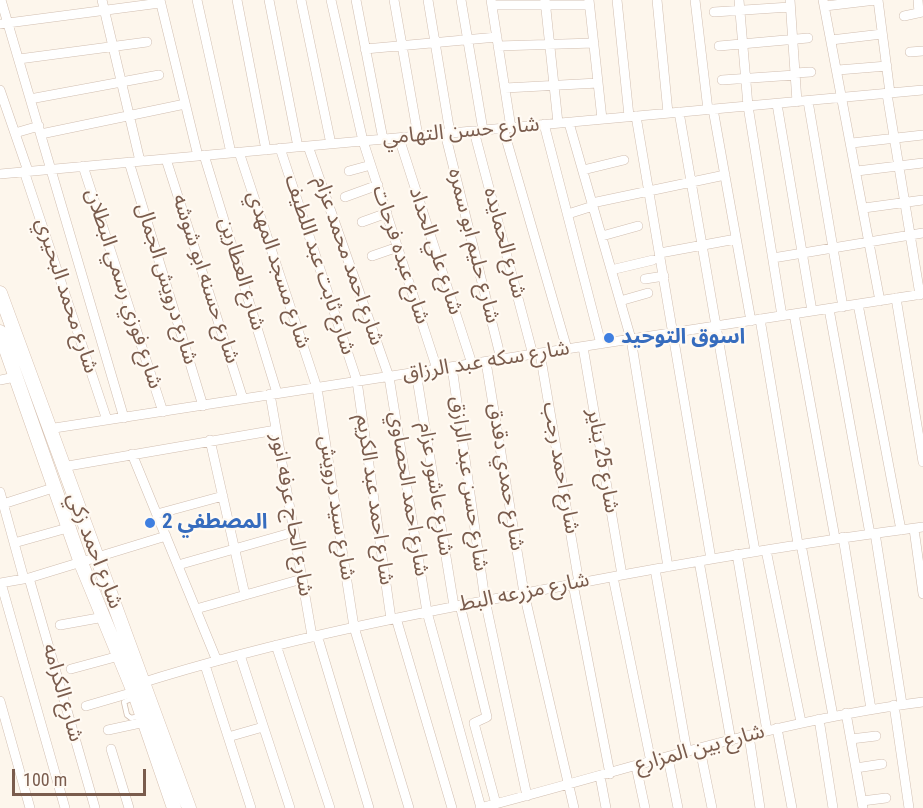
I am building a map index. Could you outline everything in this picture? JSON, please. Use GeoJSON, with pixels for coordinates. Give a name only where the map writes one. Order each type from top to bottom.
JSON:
{"type":"FeatureCollection","features":[{"type":"Feature","properties":{"kind":"street"},"geometry":{"type":"LineString","coordinates":[[1,0],[4,23],[19,59],[124,418]]}},
{"type":"Feature","properties":{"kind":"street","name":"شارع مسجد المهدي"},"geometry":{"type":"LineString","coordinates":[[197,0],[235,152],[317,388]]}},
{"type":"Feature","properties":{"kind":"street"},"geometry":{"type":"LineString","coordinates":[[237,0],[266,150]]}},
{"type":"Feature","properties":{"kind":"street","name":"شارع احمد محمد عزام"},"geometry":{"type":"LineString","coordinates":[[269,0],[303,146],[389,377]]}},
{"type":"Feature","properties":{"kind":"street"},"geometry":{"type":"LineString","coordinates":[[301,0],[331,144]]}},
{"type":"Feature","properties":{"kind":"street","name":"شارع عبده فرحات"},"geometry":{"type":"LineString","coordinates":[[331,0],[363,141],[437,369]]}},
{"type":"Feature","properties":{"kind":"street"},"geometry":{"type":"LineString","coordinates":[[356,0],[383,139]]}},
{"type":"Feature","properties":{"kind":"street"},"geometry":{"type":"LineString","coordinates":[[394,0],[418,136]]}},
{"type":"Feature","properties":{"kind":"street","name":"شارع حليم ابو سمره"},"geometry":{"type":"LineString","coordinates":[[428,0],[447,133],[501,359]]}},
{"type":"Feature","properties":{"kind":"street","name":"شارع الحمايده"},"geometry":{"type":"LineString","coordinates":[[461,0],[479,130],[536,354]]}},
{"type":"Feature","properties":{"kind":"street"},"geometry":{"type":"LineString","coordinates":[[617,0],[632,116],[649,190],[711,559]]}},
{"type":"Feature","properties":{"kind":"street"},"geometry":{"type":"LineString","coordinates":[[657,0],[668,113]]}},
{"type":"Feature","properties":{"kind":"street"},"geometry":{"type":"LineString","coordinates":[[694,0],[711,110],[736,239],[756,320],[833,716]]}},
{"type":"Feature","properties":{"kind":"street"},"geometry":{"type":"LineString","coordinates":[[739,0],[748,106],[782,316]]}},
{"type":"Feature","properties":{"kind":"street"},"geometry":{"type":"LineString","coordinates":[[880,301],[824,3],[877,0],[887,66],[894,138],[921,295]]}},
{"type":"Feature","properties":{"kind":"street"},"geometry":{"type":"LineString","coordinates":[[904,16],[921,13],[918,0]]}},
{"type":"Feature","properties":{"kind":"street"},"geometry":{"type":"LineString","coordinates":[[4,23],[103,5],[160,2]]}},
{"type":"Feature","properties":{"kind":"street","name":"شارع العطارين"},"geometry":{"type":"LineString","coordinates":[[160,2],[185,104],[273,394]]}},
{"type":"Feature","properties":{"kind":"street"},"geometry":{"type":"LineString","coordinates":[[567,349],[507,128],[505,88],[491,3],[589,2],[602,119]]}},
{"type":"Feature","properties":{"kind":"street"},"geometry":{"type":"LineString","coordinates":[[545,3],[558,123]]}},
{"type":"Feature","properties":{"kind":"street"},"geometry":{"type":"LineString","coordinates":[[714,12],[790,3],[797,102]]}},
{"type":"Feature","properties":{"kind":"street"},"geometry":{"type":"LineString","coordinates":[[103,5],[140,161]]}},
{"type":"Feature","properties":{"kind":"street"},"geometry":{"type":"LineString","coordinates":[[831,40],[882,34]]}},
{"type":"Feature","properties":{"kind":"street"},"geometry":{"type":"LineString","coordinates":[[719,46],[808,38]]}},
{"type":"Feature","properties":{"kind":"street"},"geometry":{"type":"LineString","coordinates":[[365,49],[468,40],[550,44],[594,43]]}},
{"type":"Feature","properties":{"kind":"street"},"geometry":{"type":"LineString","coordinates":[[19,59],[147,42]]}},
{"type":"Feature","properties":{"kind":"street"},"geometry":{"type":"LineString","coordinates":[[910,52],[923,51]]}},
{"type":"Feature","properties":{"kind":"street"},"geometry":{"type":"LineString","coordinates":[[838,70],[887,66]]}},
{"type":"Feature","properties":{"kind":"street"},"geometry":{"type":"LineString","coordinates":[[722,80],[811,72]]}},
{"type":"Feature","properties":{"kind":"street"},"geometry":{"type":"LineString","coordinates":[[30,99],[159,75]]}},
{"type":"Feature","properties":{"kind":"street"},"geometry":{"type":"LineString","coordinates":[[505,88],[598,84]]}},
{"type":"Feature","properties":{"kind":"street","name":"شارع محمد البحيري"},"geometry":{"type":"LineString","coordinates":[[0,90],[107,420]]}},
{"type":"Feature","properties":{"kind":"street","name":"شارع حسن التهامي"},"geometry":{"type":"LineString","coordinates":[[0,174],[923,90]]}},
{"type":"Feature","properties":{"kind":"street"},"geometry":{"type":"LineString","coordinates":[[808,101],[843,307]]}},
{"type":"Feature","properties":{"kind":"street"},"geometry":{"type":"LineString","coordinates":[[15,133],[185,104]]}},
{"type":"Feature","properties":{"kind":"street"},"geometry":{"type":"LineString","coordinates":[[777,104],[812,311]]}},
{"type":"Feature","properties":{"kind":"street"},"geometry":{"type":"LineString","coordinates":[[679,112],[755,551]]}},
{"type":"Feature","properties":{"kind":"street"},"geometry":{"type":"LineString","coordinates":[[569,123],[631,339],[668,567]]}},
{"type":"Feature","properties":{"kind":"street"},"geometry":{"type":"LineString","coordinates":[[544,124],[601,344]]}},
{"type":"Feature","properties":{"kind":"street"},"geometry":{"type":"LineString","coordinates":[[852,143],[923,135]]}},
{"type":"Feature","properties":{"kind":"street","name":"شارع علي الحداد"},"geometry":{"type":"LineString","coordinates":[[399,138],[472,364]]}},
{"type":"Feature","properties":{"kind":"street","name":"شارع ثابت عبد اللطيف"},"geometry":{"type":"LineString","coordinates":[[280,148],[357,381]]}},
{"type":"Feature","properties":{"kind":"street","name":"شارع حسنه ابو شوشه"},"geometry":{"type":"LineString","coordinates":[[166,159],[243,399]]}},
{"type":"Feature","properties":{"kind":"street"},"geometry":{"type":"LineString","coordinates":[[583,170],[624,160]]}},
{"type":"Feature","properties":{"kind":"street","name":"شارع درويش الجمال"},"geometry":{"type":"LineString","coordinates":[[129,162],[203,406]]}},
{"type":"Feature","properties":{"kind":"street"},"geometry":{"type":"LineString","coordinates":[[856,171],[923,163]]}},
{"type":"Feature","properties":{"kind":"street"},"geometry":{"type":"LineString","coordinates":[[349,171],[371,165]]}},
{"type":"Feature","properties":{"kind":"street","name":"شارع فوزي رسمي البطلان"},"geometry":{"type":"LineString","coordinates":[[83,166],[163,412]]}},
{"type":"Feature","properties":{"kind":"street"},"geometry":{"type":"LineString","coordinates":[[568,214],[592,204],[725,175]]}},
{"type":"Feature","properties":{"kind":"street"},"geometry":{"type":"LineString","coordinates":[[345,197],[378,185]]}},
{"type":"Feature","properties":{"kind":"street"},"geometry":{"type":"LineString","coordinates":[[864,208],[923,200]]}},
{"type":"Feature","properties":{"kind":"street"},"geometry":{"type":"LineString","coordinates":[[362,222],[387,213]]}},
{"type":"Feature","properties":{"kind":"street"},"geometry":{"type":"LineString","coordinates":[[602,236],[638,226]]}},
{"type":"Feature","properties":{"kind":"street"},"geometry":{"type":"LineString","coordinates":[[772,258],[923,232]]}},
{"type":"Feature","properties":{"kind":"street"},"geometry":{"type":"LineString","coordinates":[[660,252],[736,239]]}},
{"type":"Feature","properties":{"kind":"street"},"geometry":{"type":"LineString","coordinates":[[372,256],[398,247]]}},
{"type":"Feature","properties":{"kind":"street"},"geometry":{"type":"LineString","coordinates":[[611,270],[653,260]]}},
{"type":"Feature","properties":{"kind":"street"},"geometry":{"type":"LineString","coordinates":[[645,279],[664,276]]}},
{"type":"Feature","properties":{"kind":"street","name":"شارع احمد زكي"},"geometry":{"type":"LineString","coordinates":[[0,293],[48,429],[97,557],[142,718],[174,808]]}},
{"type":"Feature","properties":{"kind":"street"},"geometry":{"type":"LineString","coordinates":[[620,301],[648,293]]}},
{"type":"Feature","properties":{"kind":"street","name":"شارع سكه عبد الرزاق"},"geometry":{"type":"LineString","coordinates":[[48,429],[921,295]]}},
{"type":"Feature","properties":{"kind":"street"},"geometry":{"type":"LineString","coordinates":[[896,298],[923,462]]}},
{"type":"Feature","properties":{"kind":"street"},"geometry":{"type":"LineString","coordinates":[[858,304],[901,530]]}},
{"type":"Feature","properties":{"kind":"street"},"geometry":{"type":"LineString","coordinates":[[829,309],[872,533],[898,705],[909,808]]}},
{"type":"Feature","properties":{"kind":"street"},"geometry":{"type":"LineString","coordinates":[[794,314],[871,709]]}},
{"type":"Feature","properties":{"kind":"street","name":"شارع احمد زكي"},"geometry":{"type":"LineString","coordinates":[[0,332],[71,527],[81,563],[118,656],[189,808]]}},
{"type":"Feature","properties":{"kind":"street","name":"شارع 25 يناير"},"geometry":{"type":"LineString","coordinates":[[583,347],[617,576],[651,762]]}},
{"type":"Feature","properties":{"kind":"street","name":"شارع احمد رجب"},"geometry":{"type":"LineString","coordinates":[[536,354],[610,774]]}},
{"type":"Feature","properties":{"kind":"street","name":"شارع حمدي دقدق"},"geometry":{"type":"LineString","coordinates":[[486,362],[524,593],[574,808]]}},
{"type":"Feature","properties":{"kind":"street","name":"شارع حسن عبد الرازق"},"geometry":{"type":"LineString","coordinates":[[452,367],[485,600],[527,796]]}},
{"type":"Feature","properties":{"kind":"street","name":"شارع عاشور عزام"},"geometry":{"type":"LineString","coordinates":[[416,372],[457,606],[487,717],[474,723],[492,806]]}},
{"type":"Feature","properties":{"kind":"street"},"geometry":{"type":"LineString","coordinates":[[0,380],[15,377]]}},
{"type":"Feature","properties":{"kind":"street","name":"شارع احمد الحصاوي"},"geometry":{"type":"LineString","coordinates":[[389,377],[427,612],[492,806]]}},
{"type":"Feature","properties":{"kind":"street","name":"شارع احمد عبد الكريم"},"geometry":{"type":"LineString","coordinates":[[357,381],[394,619],[452,808]]}},
{"type":"Feature","properties":{"kind":"street","name":"شارع سيد درويش"},"geometry":{"type":"LineString","coordinates":[[317,388],[354,627],[409,808]]}},
{"type":"Feature","properties":{"kind":"street","name":"شارع الحاج عرفه انور"},"geometry":{"type":"LineString","coordinates":[[273,394],[276,430],[314,636],[369,808]]}},
{"type":"Feature","properties":{"kind":"street"},"geometry":{"type":"LineString","coordinates":[[62,467],[276,430]]}},
{"type":"Feature","properties":{"kind":"street"},"geometry":{"type":"LineString","coordinates":[[210,440],[245,595]]}},
{"type":"Feature","properties":{"kind":"street"},"geometry":{"type":"LineString","coordinates":[[132,454],[217,661]]}},
{"type":"Feature","properties":{"kind":"street"},"geometry":{"type":"LineString","coordinates":[[3,504],[56,487]]}},
{"type":"Feature","properties":{"kind":"street","name":"شارع الكرامه"},"geometry":{"type":"LineString","coordinates":[[0,492],[95,808]]}},
{"type":"Feature","properties":{"kind":"street"},"geometry":{"type":"LineString","coordinates":[[157,514],[223,496]]}},
{"type":"Feature","properties":{"kind":"street"},"geometry":{"type":"LineString","coordinates":[[14,543],[71,527]]}},
{"type":"Feature","properties":{"kind":"street"},"geometry":{"type":"LineString","coordinates":[[918,528],[923,594]]}},
{"type":"Feature","properties":{"kind":"street","name":"شارع مزرعه البط"},"geometry":{"type":"LineString","coordinates":[[86,706],[217,661],[354,627],[485,600],[755,551],[839,537],[918,528]]}},
{"type":"Feature","properties":{"kind":"street"},"geometry":{"type":"LineString","coordinates":[[178,565],[234,547],[294,532]]}},
{"type":"Feature","properties":{"kind":"street"},"geometry":{"type":"LineString","coordinates":[[64,808],[0,583],[27,579],[166,536]]}},
{"type":"Feature","properties":{"kind":"street"},"geometry":{"type":"LineString","coordinates":[[766,550],[801,723]]}},
{"type":"Feature","properties":{"kind":"street"},"geometry":{"type":"LineString","coordinates":[[737,555],[772,729],[792,808]]}},
{"type":"Feature","properties":{"kind":"street"},"geometry":{"type":"LineString","coordinates":[[699,561],[730,741]]}},
{"type":"Feature","properties":{"kind":"street"},"geometry":{"type":"LineString","coordinates":[[655,569],[687,752]]}},
{"type":"Feature","properties":{"kind":"street"},"geometry":{"type":"LineString","coordinates":[[196,609],[302,579]]}},
{"type":"Feature","properties":{"kind":"street"},"geometry":{"type":"LineString","coordinates":[[60,625],[104,617]]}},
{"type":"Feature","properties":{"kind":"street"},"geometry":{"type":"LineString","coordinates":[[276,645],[330,808]]}},
{"type":"Feature","properties":{"kind":"street"},"geometry":{"type":"LineString","coordinates":[[240,655],[290,808]]}},
{"type":"Feature","properties":{"kind":"street"},"geometry":{"type":"LineString","coordinates":[[71,669],[118,656]]}},
{"type":"Feature","properties":{"kind":"street"},"geometry":{"type":"LineString","coordinates":[[205,665],[251,808]]}},
{"type":"Feature","properties":{"kind":"street"},"geometry":{"type":"LineString","coordinates":[[0,700],[30,808]]}},
{"type":"Feature","properties":{"kind":"street","name":"شارع بين المزارع"},"geometry":{"type":"LineString","coordinates":[[492,806],[772,729],[846,713],[923,702]]}},
{"type":"Feature","properties":{"kind":"street"},"geometry":{"type":"LineString","coordinates":[[846,713],[863,805],[886,798]]}},
{"type":"Feature","properties":{"kind":"street"},"geometry":{"type":"LineString","coordinates":[[108,730],[142,718]]}},
{"type":"Feature","properties":{"kind":"street"},"geometry":{"type":"LineString","coordinates":[[819,719],[833,808]]}},
{"type":"Feature","properties":{"kind":"street"},"geometry":{"type":"LineString","coordinates":[[228,737],[263,727]]}},
{"type":"Feature","properties":{"kind":"street"},"geometry":{"type":"LineString","coordinates":[[749,736],[760,808]]}},
{"type":"Feature","properties":{"kind":"street"},"geometry":{"type":"LineString","coordinates":[[851,739],[876,736]]}},
{"type":"Feature","properties":{"kind":"street"},"geometry":{"type":"LineString","coordinates":[[111,749],[129,808]]}},
{"type":"Feature","properties":{"kind":"street"},"geometry":{"type":"LineString","coordinates":[[700,749],[712,808]]}},
{"type":"Feature","properties":{"kind":"street"},"geometry":{"type":"LineString","coordinates":[[668,758],[678,808]]}},
{"type":"Feature","properties":{"kind":"street"},"geometry":{"type":"LineString","coordinates":[[856,768],[882,764]]}},
{"type":"Feature","properties":{"kind":"street"},"geometry":{"type":"LineString","coordinates":[[636,766],[645,808]]}},
{"type":"Feature","properties":{"kind":"street"},"geometry":{"type":"LineString","coordinates":[[600,776],[606,808]]}},
{"type":"Feature","properties":{"kind":"place","name":"اسوق التوحيد"},"geometry":{"type":"Point","coordinates":[609,338]}},
{"type":"Feature","properties":{"kind":"place","name":"المصطفي 2"},"geometry":{"type":"Point","coordinates":[150,523]}}]}
